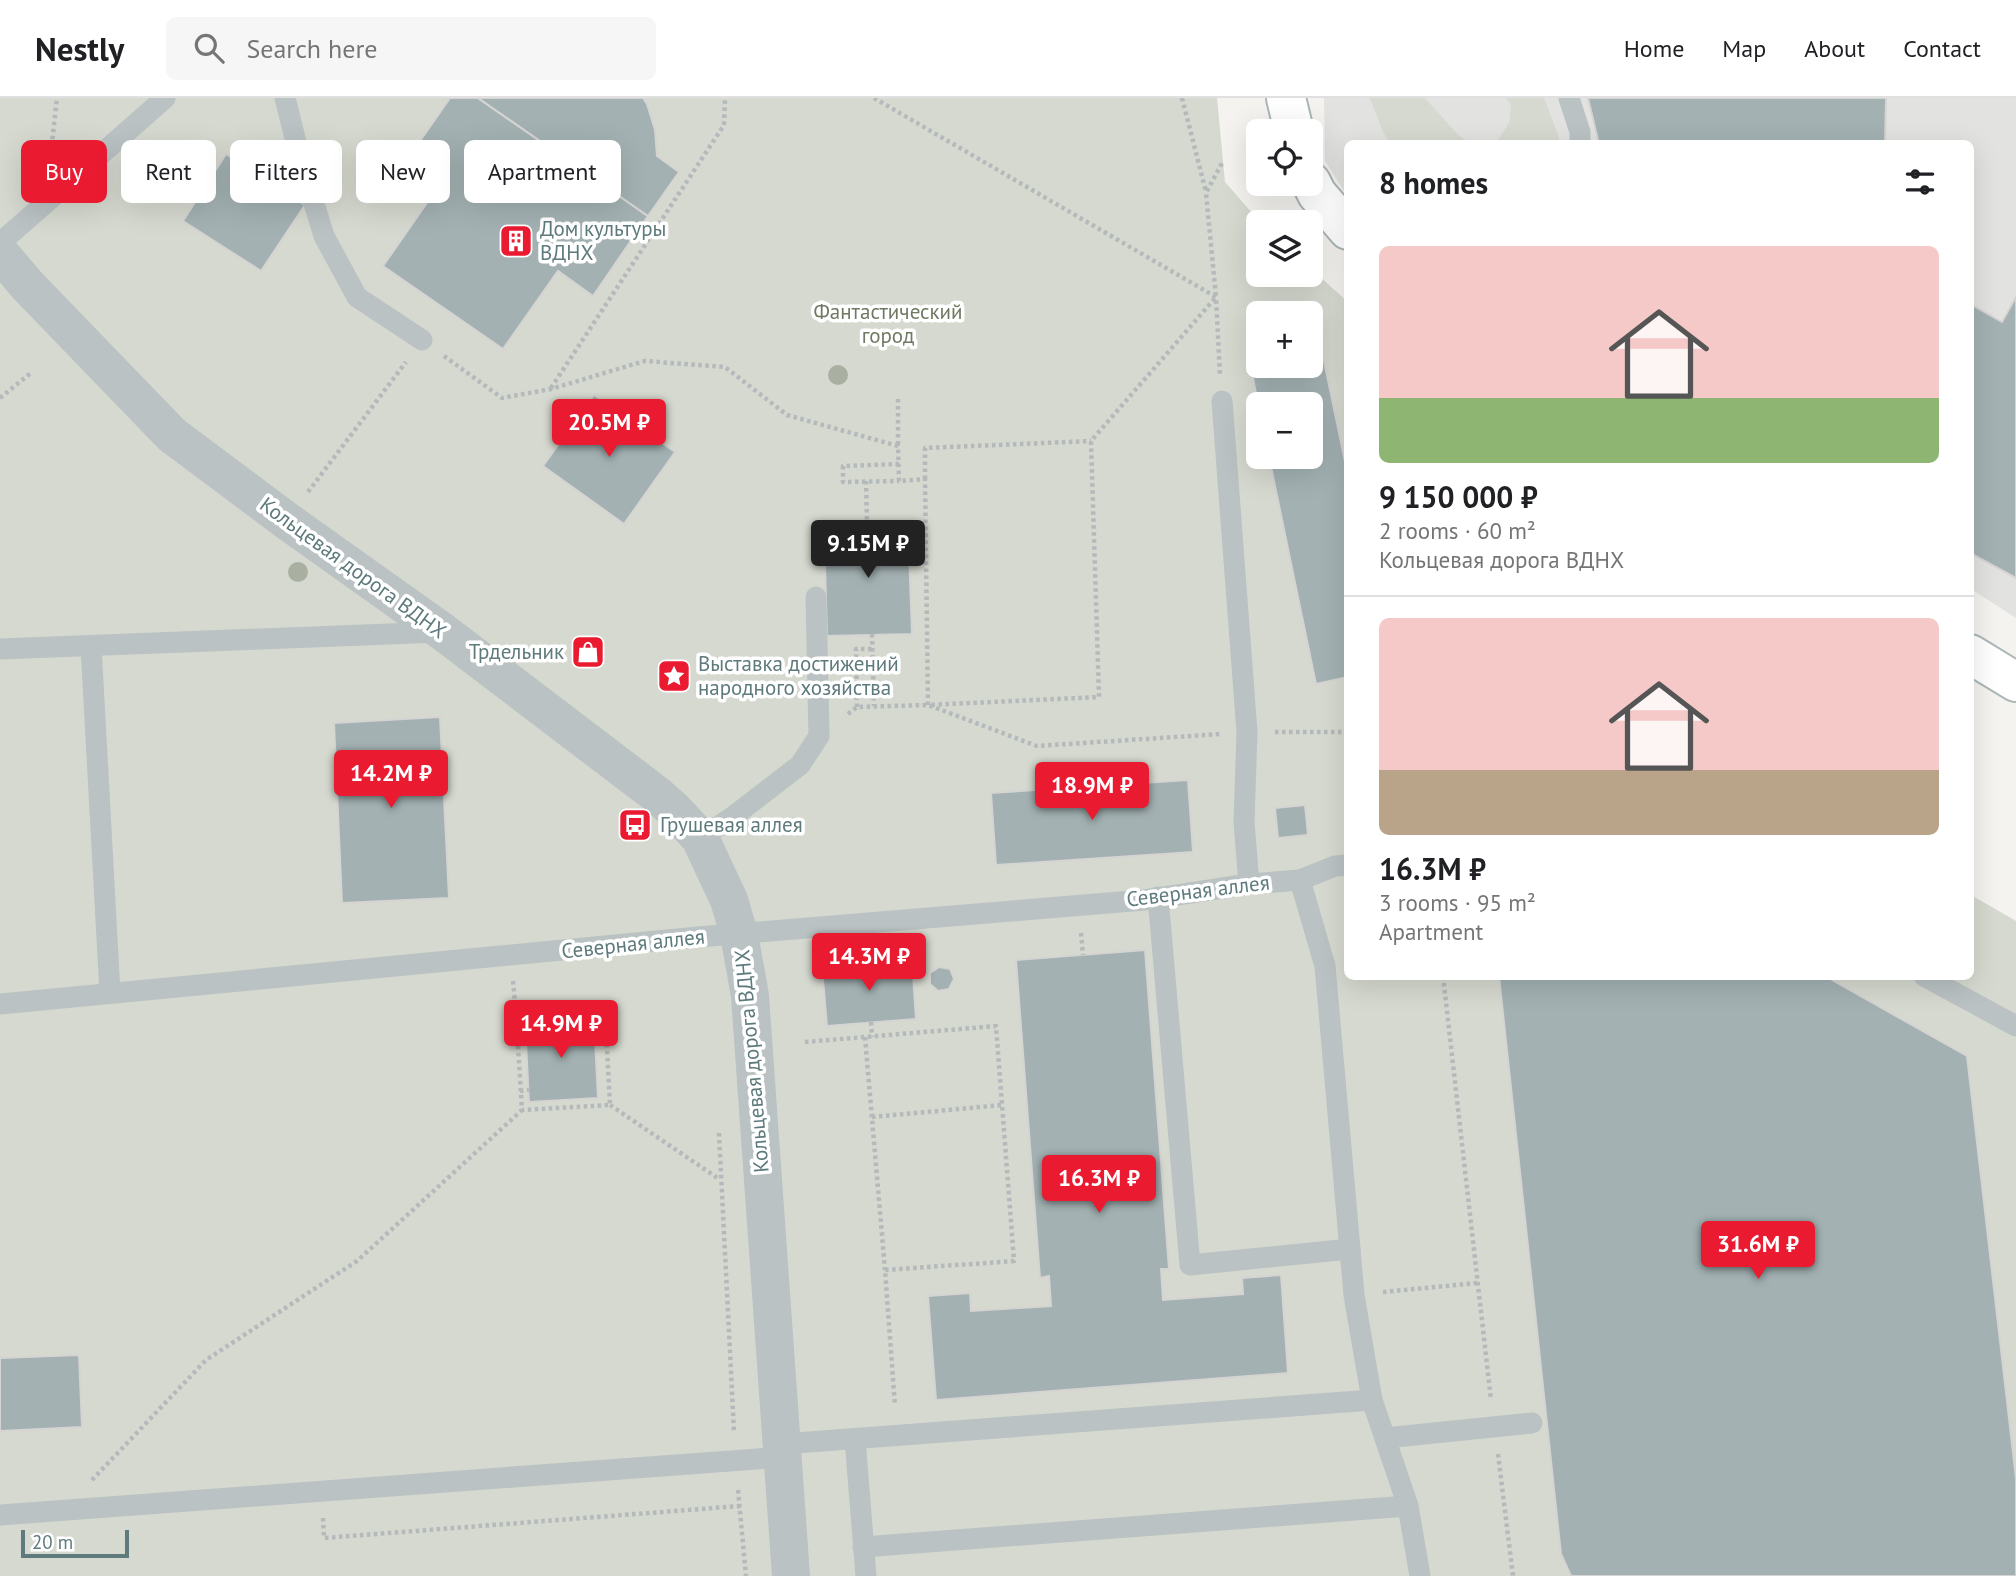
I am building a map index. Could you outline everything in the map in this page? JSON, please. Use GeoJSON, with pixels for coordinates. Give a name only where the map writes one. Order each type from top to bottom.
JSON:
{"type":"FeatureCollection","features":[{"type":"Feature","properties":{"kind":"main road"},"geometry":{"type":"LineString","coordinates":[[1286,98],[1291,119]]}},
{"type":"Feature","properties":{"kind":"main road"},"geometry":{"type":"LineString","coordinates":[[1319,196],[1344,225]]}},
{"type":"Feature","properties":{"kind":"main road"},"geometry":{"type":"LineString","coordinates":[[1974,656],[2016,682]]}},
{"type":"Feature","properties":{"kind":"street","name":"Кольцевая дорога ВДНХ"},"geometry":{"type":"LineString","coordinates":[[0,253],[27,285],[172,435],[443,632],[656,794],[700,838],[729,900],[739,934],[750,996],[791,1576]]}},
{"type":"Feature","properties":{"kind":"lane"},"geometry":{"type":"LineString","coordinates":[[0,243],[165,98]]}},
{"type":"Feature","properties":{"kind":"lane"},"geometry":{"type":"LineString","coordinates":[[285,98],[324,236],[357,297],[422,340]]}},
{"type":"Feature","properties":{"kind":"lane"},"geometry":{"type":"LineString","coordinates":[[1569,98],[1580,140]]}},
{"type":"Feature","properties":{"kind":"lane"},"geometry":{"type":"LineString","coordinates":[[1222,401],[1247,732],[1244,822],[1248,884]]}},
{"type":"Feature","properties":{"kind":"lane"},"geometry":{"type":"LineString","coordinates":[[700,838],[731,818],[800,765],[819,736],[817,597]]}},
{"type":"Feature","properties":{"kind":"lane"},"geometry":{"type":"LineString","coordinates":[[0,649],[443,632]]}},
{"type":"Feature","properties":{"kind":"lane"},"geometry":{"type":"LineString","coordinates":[[91,646],[110,993]]}},
{"type":"Feature","properties":{"kind":"lane","name":"Северная аллея"},"geometry":{"type":"LineString","coordinates":[[0,1004],[1158,897],[1248,884],[1300,880],[1335,866],[1344,865]]}},
{"type":"Feature","properties":{"kind":"lane"},"geometry":{"type":"LineString","coordinates":[[1300,880],[1325,966],[1354,1295],[1372,1400],[1408,1506],[1420,1576]]}},
{"type":"Feature","properties":{"kind":"lane"},"geometry":{"type":"LineString","coordinates":[[1158,897],[1190,1265],[1350,1249]]}},
{"type":"Feature","properties":{"kind":"lane"},"geometry":{"type":"LineString","coordinates":[[1931,980],[2016,1026]]}},
{"type":"Feature","properties":{"kind":"lane"},"geometry":{"type":"LineString","coordinates":[[0,1515],[736,1461],[783,1450],[855,1439],[1372,1400]]}},
{"type":"Feature","properties":{"kind":"lane"},"geometry":{"type":"LineString","coordinates":[[1385,1438],[1532,1423]]}},
{"type":"Feature","properties":{"kind":"lane"},"geometry":{"type":"LineString","coordinates":[[855,1439],[866,1576]]}},
{"type":"Feature","properties":{"kind":"lane"},"geometry":{"type":"LineString","coordinates":[[863,1547],[1408,1506]]}},
{"type":"Feature","properties":{"kind":"path"},"geometry":{"type":"LineString","coordinates":[[44,204],[57,98]]}},
{"type":"Feature","properties":{"kind":"path"},"geometry":{"type":"LineString","coordinates":[[551,388],[724,125],[725,98]]}},
{"type":"Feature","properties":{"kind":"path"},"geometry":{"type":"LineString","coordinates":[[874,98],[1216,297]]}},
{"type":"Feature","properties":{"kind":"path"},"geometry":{"type":"LineString","coordinates":[[1182,98],[1206,192],[1222,401]]}},
{"type":"Feature","properties":{"kind":"path"},"geometry":{"type":"LineString","coordinates":[[1206,192],[1223,161]]}},
{"type":"Feature","properties":{"kind":"path"},"geometry":{"type":"LineString","coordinates":[[819,736],[857,707],[1099,697],[1091,441],[1216,297]]}},
{"type":"Feature","properties":{"kind":"path"},"geometry":{"type":"LineString","coordinates":[[287,521],[422,340],[502,398],[551,388],[645,362],[725,368],[787,415],[898,446]]}},
{"type":"Feature","properties":{"kind":"path"},"geometry":{"type":"LineString","coordinates":[[0,398],[32,372]]}},
{"type":"Feature","properties":{"kind":"path"},"geometry":{"type":"LineString","coordinates":[[898,399],[899,481]]}},
{"type":"Feature","properties":{"kind":"path"},"geometry":{"type":"LineString","coordinates":[[928,705],[925,448],[1091,441]]}},
{"type":"Feature","properties":{"kind":"path"},"geometry":{"type":"LineString","coordinates":[[899,464],[842,466],[843,482],[925,479]]}},
{"type":"Feature","properties":{"kind":"path"},"geometry":{"type":"LineString","coordinates":[[866,481],[867,524]]}},
{"type":"Feature","properties":{"kind":"path"},"geometry":{"type":"LineString","coordinates":[[872,634],[874,706]]}},
{"type":"Feature","properties":{"kind":"path"},"geometry":{"type":"LineString","coordinates":[[857,707],[856,649],[872,649]]}},
{"type":"Feature","properties":{"kind":"path"},"geometry":{"type":"LineString","coordinates":[[928,705],[1037,746],[1247,732],[1344,732]]}},
{"type":"Feature","properties":{"kind":"path"},"geometry":{"type":"LineString","coordinates":[[1443,980],[1513,1576]]}},
{"type":"Feature","properties":{"kind":"path"},"geometry":{"type":"LineString","coordinates":[[522,1110],[516,1014],[605,1009],[610,1105]]}},
{"type":"Feature","properties":{"kind":"path"},"geometry":{"type":"LineString","coordinates":[[871,1022],[872,1037]]}},
{"type":"Feature","properties":{"kind":"path"},"geometry":{"type":"LineString","coordinates":[[805,1042],[996,1026],[1014,1261],[885,1270]]}},
{"type":"Feature","properties":{"kind":"path"},"geometry":{"type":"LineString","coordinates":[[594,1032],[606,1031]]}},
{"type":"Feature","properties":{"kind":"path"},"geometry":{"type":"LineString","coordinates":[[864,1037],[898,1435]]}},
{"type":"Feature","properties":{"kind":"path"},"geometry":{"type":"LineString","coordinates":[[520,1091],[528,1090]]}},
{"type":"Feature","properties":{"kind":"path"},"geometry":{"type":"LineString","coordinates":[[62,1511],[206,1360],[357,1261],[522,1110],[610,1105],[765,1211]]}},
{"type":"Feature","properties":{"kind":"path"},"geometry":{"type":"LineString","coordinates":[[872,1116],[1002,1105]]}},
{"type":"Feature","properties":{"kind":"path"},"geometry":{"type":"LineString","coordinates":[[719,1124],[736,1461],[746,1576]]}},
{"type":"Feature","properties":{"kind":"path"},"geometry":{"type":"LineString","coordinates":[[1354,1295],[1477,1283]]}},
{"type":"Feature","properties":{"kind":"path"},"geometry":{"type":"LineString","coordinates":[[321,1492],[324,1538],[740,1506]]}},
{"type":"Feature","properties":{"kind":"shaded area"},"geometry":{"type":"Polygon","coordinates":[[[1324,98],[2016,98],[2016,618],[1974,591],[1974,140],[1344,140],[1344,191],[1325,161],[1324,98]]]}},
{"type":"Feature","properties":{"kind":"green space","name":"Выставка достижений народного хозяйства"},"geometry":{"type":"Polygon","coordinates":[[[0,98],[1217,98],[1225,182],[1250,210],[1246,210],[1246,287],[1323,287],[1323,280],[1344,298],[1344,980],[1974,980],[1974,897],[2016,921],[2016,1576],[0,1576],[0,98]]]}},
{"type":"Feature","properties":{"kind":"green space"},"geometry":{"type":"Polygon","coordinates":[[[1370,98],[1425,98],[1466,140],[1388,140],[1370,98]]]}},
{"type":"Feature","properties":{"kind":"green space"},"geometry":{"type":"Polygon","coordinates":[[[1506,98],[1544,98],[1558,140],[1498,140],[1509,123],[1511,105],[1506,98]]]}},
{"type":"Feature","properties":{"kind":"building","name":"Дом культуры ВДНХ"},"geometry":{"type":"Polygon","coordinates":[[[450,98],[478,98],[539,140],[464,140],[464,203],[621,203],[621,197],[648,216],[593,296],[558,271],[503,349],[383,266],[427,203],[450,203],[450,140],[421,140],[450,98]]]}},
{"type":"Feature","properties":{"kind":"building"},"geometry":{"type":"Polygon","coordinates":[[[478,98],[643,98],[655,130],[657,156],[679,172],[648,216],[621,197],[621,140],[539,140],[478,98]]]}},
{"type":"Feature","properties":{"kind":"building"},"geometry":{"type":"Polygon","coordinates":[[[1588,98],[1886,98],[1885,140],[1598,140],[1588,98]]]}},
{"type":"Feature","properties":{"kind":"building"},"geometry":{"type":"Polygon","coordinates":[[[226,154],[230,157],[230,203],[305,205],[261,271],[183,221],[195,203],[216,203],[216,170],[226,154]]]}},
{"type":"Feature","properties":{"kind":"building"},"geometry":{"type":"Polygon","coordinates":[[[2016,297],[2016,578],[1974,555],[1974,306],[2002,322],[2016,297]]]}},
{"type":"Feature","properties":{"kind":"building"},"geometry":{"type":"Polygon","coordinates":[[[1323,356],[1344,457],[1344,678],[1316,684],[1271,469],[1323,469],[1323,392],[1256,392],[1253,378],[1323,378],[1323,356]]]}},
{"type":"Feature","properties":{"kind":"building"},"geometry":{"type":"Polygon","coordinates":[[[594,395],[675,452],[624,524],[543,466],[594,395]]]}},
{"type":"Feature","properties":{"kind":"building"},"geometry":{"type":"Polygon","coordinates":[[[908,523],[912,634],[827,636],[824,526],[908,523]]]}},
{"type":"Feature","properties":{"kind":"building"},"geometry":{"type":"Polygon","coordinates":[[[440,717],[449,898],[342,903],[334,723],[440,717]]]}},
{"type":"Feature","properties":{"kind":"building"},"geometry":{"type":"Polygon","coordinates":[[[1188,780],[1193,852],[996,865],[991,793],[1188,780]]]}},
{"type":"Feature","properties":{"kind":"building"},"geometry":{"type":"Polygon","coordinates":[[[1305,805],[1308,835],[1278,838],[1275,808],[1305,805]]]}},
{"type":"Feature","properties":{"kind":"building"},"geometry":{"type":"Polygon","coordinates":[[[1145,950],[1169,1269],[1161,1269],[1163,1300],[1243,1294],[1242,1278],[1281,1275],[1288,1373],[936,1400],[928,1296],[970,1293],[971,1311],[1051,1306],[1049,1276],[1040,1278],[1016,960],[1145,950]]]}},
{"type":"Feature","properties":{"kind":"building"},"geometry":{"type":"Polygon","coordinates":[[[912,960],[916,1019],[827,1026],[822,968],[912,960]]]}},
{"type":"Feature","properties":{"kind":"building"},"geometry":{"type":"Polygon","coordinates":[[[939,967],[950,969],[954,979],[949,989],[938,991],[930,984],[930,973],[939,967]]]}},
{"type":"Feature","properties":{"kind":"building"},"geometry":{"type":"Polygon","coordinates":[[[1499,980],[1832,980],[1967,1056],[2016,1479],[2016,1576],[1571,1576],[1561,1554],[1499,980]]]}},
{"type":"Feature","properties":{"kind":"building"},"geometry":{"type":"Polygon","coordinates":[[[594,1019],[598,1098],[529,1102],[525,1022],[594,1019]]]}},
{"type":"Feature","properties":{"kind":"building"},"geometry":{"type":"Polygon","coordinates":[[[79,1355],[82,1427],[0,1431],[0,1358],[79,1355]]]}},
{"type":"Feature","properties":{"kind":"place","name":"Дом культуры ВДНХ"},"geometry":{"type":"Point","coordinates":[516,241]}},
{"type":"Feature","properties":{"kind":"place","name":"Трдельник"},"geometry":{"type":"Point","coordinates":[588,652]}},
{"type":"Feature","properties":{"kind":"place","name":"Выставка достижений народного хозяйства"},"geometry":{"type":"Point","coordinates":[674,676]}},
{"type":"Feature","properties":{"kind":"place","name":"Грушевая аллея"},"geometry":{"type":"Point","coordinates":[635,825]}},
{"type":"Feature","properties":{"kind":"park label","name":"Фантастический город"},"geometry":{"type":"Point","coordinates":[888,324]}}]}
